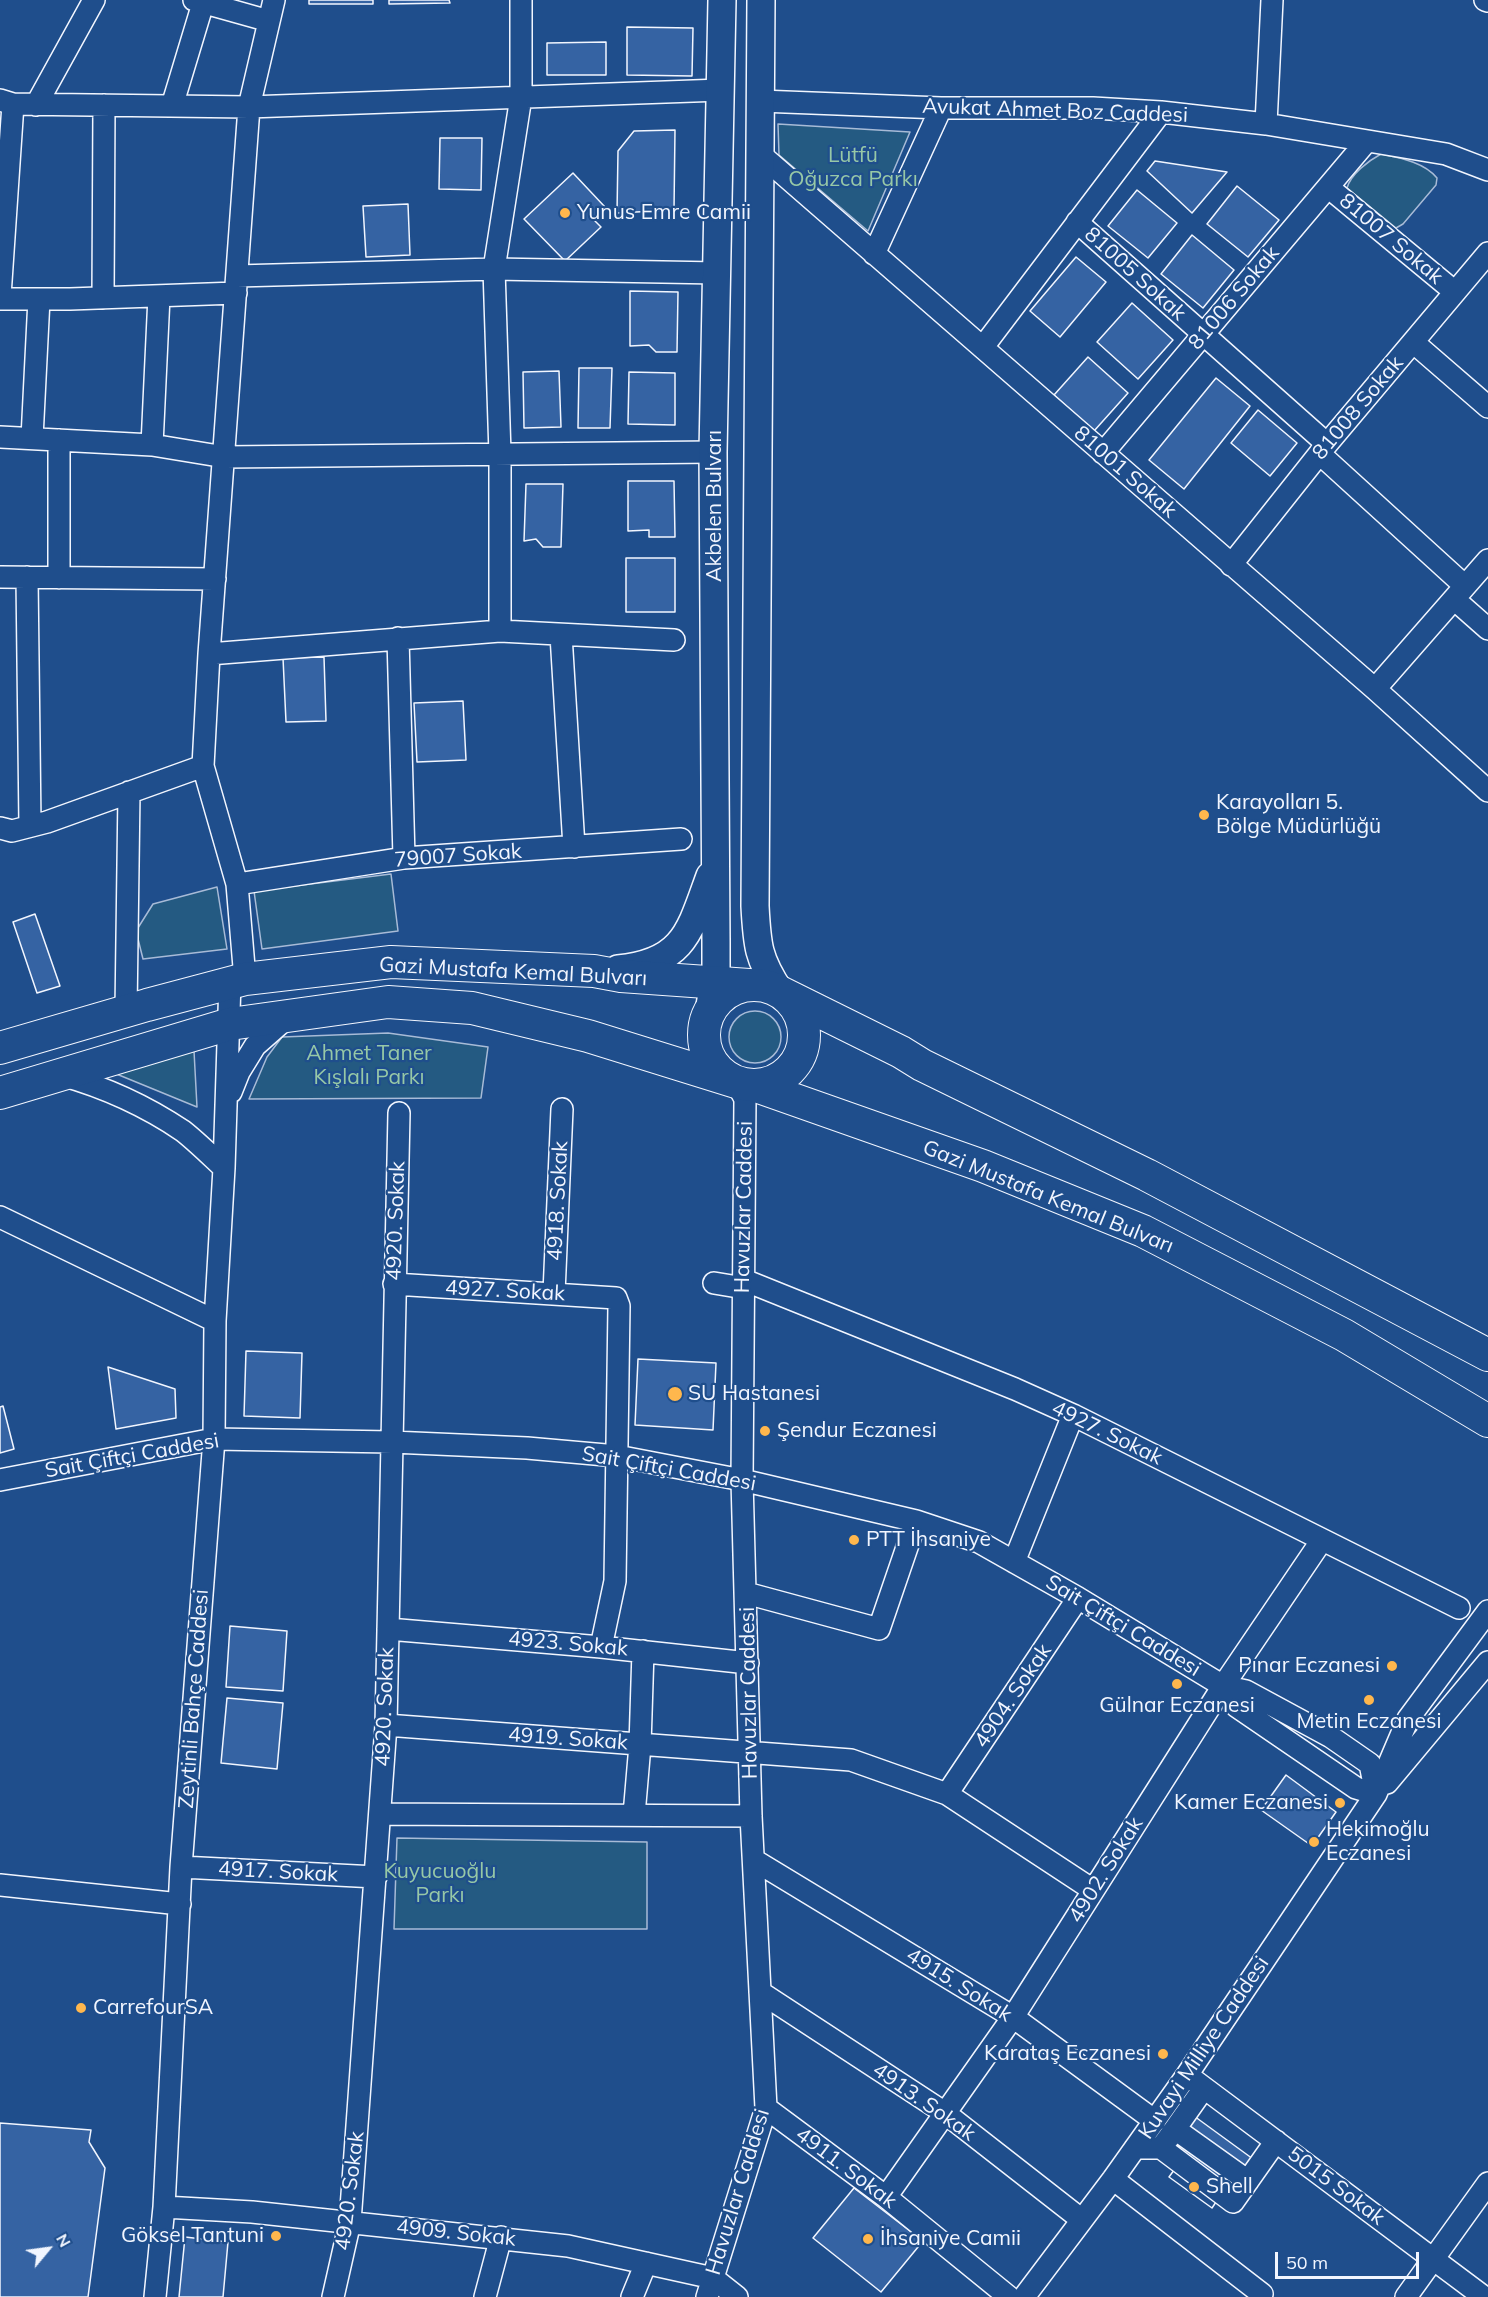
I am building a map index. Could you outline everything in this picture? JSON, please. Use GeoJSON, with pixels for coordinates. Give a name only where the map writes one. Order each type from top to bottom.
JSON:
{"type":"FeatureCollection","features":[{"type":"Feature","properties":{"kind":"highway","name":"Gazi Mustafa Kemal Bulvarı"},"geometry":{"type":"LineString","coordinates":[[0,1048],[237,980],[391,962],[594,972],[711,997],[749,985],[765,986],[780,992]]}},
{"type":"Feature","properties":{"kind":"highway"},"geometry":{"type":"LineString","coordinates":[[711,997],[704,1028],[705,1045],[711,1061],[722,1073],[745,1084],[770,1083],[784,1075],[796,1063],[803,1049],[804,1032],[801,1017],[793,1002],[780,992]]}},
{"type":"Feature","properties":{"kind":"highway"},"geometry":{"type":"LineString","coordinates":[[780,992],[901,1052],[922,1065],[1147,1175],[1488,1355]]}},
{"type":"Feature","properties":{"kind":"highway","name":"Gazi Mustafa Kemal Bulvarı"},"geometry":{"type":"LineString","coordinates":[[0,1094],[230,1024],[388,1002],[472,1008],[588,1036],[745,1084],[983,1166],[1143,1231],[1344,1335],[1488,1420]]}},
{"type":"Feature","properties":{"kind":"main road","name":"Akbelen Bulvarı"},"geometry":{"type":"LineString","coordinates":[[711,997],[716,959],[713,452],[722,0]]}},
{"type":"Feature","properties":{"kind":"main road","name":"Akbelen Bulvarı"},"geometry":{"type":"LineString","coordinates":[[761,0],[755,906],[757,946],[766,971],[780,992]]}},
{"type":"Feature","properties":{"kind":"main road"},"geometry":{"type":"LineString","coordinates":[[594,972],[636,968],[665,958],[687,936],[717,858]]}},
{"type":"Feature","properties":{"kind":"street"},"geometry":{"type":"LineString","coordinates":[[36,105],[94,0]]}},
{"type":"Feature","properties":{"kind":"street"},"geometry":{"type":"LineString","coordinates":[[227,1101],[215,1083],[214,1046],[230,1024],[237,980],[237,884],[203,766],[209,654],[249,107],[274,0]]}},
{"type":"Feature","properties":{"kind":"street"},"geometry":{"type":"LineString","coordinates":[[501,631],[500,454],[494,270],[521,97],[521,0]]}},
{"type":"Feature","properties":{"kind":"street"},"geometry":{"type":"LineString","coordinates":[[1266,124],[1272,0]]}},
{"type":"Feature","properties":{"kind":"street"},"geometry":{"type":"LineString","coordinates":[[172,106],[200,1],[269,21]]}},
{"type":"Feature","properties":{"kind":"street"},"geometry":{"type":"LineString","coordinates":[[718,273],[494,270],[236,284],[159,296],[39,299],[0,297],[7,102],[36,105],[249,107],[721,90]]}},
{"type":"Feature","properties":{"kind":"street","name":"Avukat Ahmet Boz Caddesi"},"geometry":{"type":"LineString","coordinates":[[760,101],[941,108],[1093,108],[1161,112],[1266,124],[1446,154],[1488,170]]}},
{"type":"Feature","properties":{"kind":"street"},"geometry":{"type":"LineString","coordinates":[[103,298],[104,105]]}},
{"type":"Feature","properties":{"kind":"street"},"geometry":{"type":"LineString","coordinates":[[874,254],[941,108]]}},
{"type":"Feature","properties":{"kind":"street"},"geometry":{"type":"LineString","coordinates":[[983,346],[1161,112]]}},
{"type":"Feature","properties":{"kind":"street","name":"81006 Sokak"},"geometry":{"type":"LineString","coordinates":[[1103,453],[1366,142]]}},
{"type":"Feature","properties":{"kind":"street","name":"81001 Sokak"},"geometry":{"type":"LineString","coordinates":[[760,154],[983,346],[1375,689],[1488,791]]}},
{"type":"Feature","properties":{"kind":"street","name":"81007 Sokak"},"geometry":{"type":"LineString","coordinates":[[1328,187],[1455,292]]}},
{"type":"Feature","properties":{"kind":"street","name":"81005 Sokak"},"geometry":{"type":"LineString","coordinates":[[1077,222],[1324,449],[1459,592],[1488,629]]}},
{"type":"Feature","properties":{"kind":"street","name":"81008 Sokak"},"geometry":{"type":"LineString","coordinates":[[1231,565],[1324,449],[1488,253]]}},
{"type":"Feature","properties":{"kind":"street"},"geometry":{"type":"LineString","coordinates":[[152,445],[159,296]]}},
{"type":"Feature","properties":{"kind":"street"},"geometry":{"type":"LineString","coordinates":[[32,438],[39,299]]}},
{"type":"Feature","properties":{"kind":"street"},"geometry":{"type":"LineString","coordinates":[[1413,342],[1488,407]]}},
{"type":"Feature","properties":{"kind":"street"},"geometry":{"type":"LineString","coordinates":[[0,436],[152,445],[225,457],[713,452]]}},
{"type":"Feature","properties":{"kind":"street"},"geometry":{"type":"LineString","coordinates":[[59,440],[59,578]]}},
{"type":"Feature","properties":{"kind":"street"},"geometry":{"type":"LineString","coordinates":[[1375,689],[1488,560]]}},
{"type":"Feature","properties":{"kind":"street"},"geometry":{"type":"LineString","coordinates":[[0,577],[215,579]]}},
{"type":"Feature","properties":{"kind":"street"},"geometry":{"type":"LineString","coordinates":[[27,577],[30,826]]}},
{"type":"Feature","properties":{"kind":"street"},"geometry":{"type":"LineString","coordinates":[[209,654],[501,631],[674,639]]}},
{"type":"Feature","properties":{"kind":"street"},"geometry":{"type":"LineString","coordinates":[[561,635],[574,847]]}},
{"type":"Feature","properties":{"kind":"street"},"geometry":{"type":"LineString","coordinates":[[398,638],[404,858]]}},
{"type":"Feature","properties":{"kind":"street"},"geometry":{"type":"LineString","coordinates":[[0,828],[12,831],[47,822],[203,766]]}},
{"type":"Feature","properties":{"kind":"street"},"geometry":{"type":"LineString","coordinates":[[126,1011],[129,792]]}},
{"type":"Feature","properties":{"kind":"street","name":"79007 Sokak"},"geometry":{"type":"LineString","coordinates":[[237,884],[404,858],[681,839]]}},
{"type":"Feature","properties":{"kind":"street"},"geometry":{"type":"LineString","coordinates":[[227,1101],[239,1072],[255,1046],[290,1015]]}},
{"type":"Feature","properties":{"kind":"street"},"geometry":{"type":"LineString","coordinates":[[57,1075],[86,1082],[139,1105],[184,1132],[224,1168]]}},
{"type":"Feature","properties":{"kind":"street","name":"Havuzlar Caddesi"},"geometry":{"type":"LineString","coordinates":[[710,2287],[766,2108],[751,1816],[742,1480],[745,1084]]}},
{"type":"Feature","properties":{"kind":"street","name":"Zeytinli Bahçe Caddesi"},"geometry":{"type":"LineString","coordinates":[[155,2297],[164,2207],[181,1867],[214,1439],[214,1322],[227,1101]]}},
{"type":"Feature","properties":{"kind":"street","name":"4918. Sokak"},"geometry":{"type":"LineString","coordinates":[[554,1293],[562,1109]]}},
{"type":"Feature","properties":{"kind":"street","name":"4920. Sokak"},"geometry":{"type":"LineString","coordinates":[[333,2297],[350,2222],[386,1725],[399,1113]]}},
{"type":"Feature","properties":{"kind":"street"},"geometry":{"type":"LineString","coordinates":[[0,1217],[214,1322]]}},
{"type":"Feature","properties":{"kind":"street","name":"4927. Sokak"},"geometry":{"type":"LineString","coordinates":[[714,1283],[744,1284],[1015,1389],[1073,1415],[1459,1608]]}},
{"type":"Feature","properties":{"kind":"street","name":"4927. Sokak"},"geometry":{"type":"LineString","coordinates":[[394,1284],[616,1298],[619,1306],[616,1456]]}},
{"type":"Feature","properties":{"kind":"street"},"geometry":{"type":"LineString","coordinates":[[1014,1562],[1073,1415]]}},
{"type":"Feature","properties":{"kind":"street","name":"Sait Çiftçi Caddesi"},"geometry":{"type":"LineString","coordinates":[[0,1480],[214,1439],[392,1442],[527,1448],[616,1456],[742,1480],[916,1521],[979,1542],[1078,1598],[1223,1686],[1246,1691],[1331,1737],[1370,1764],[1376,1794]]}},
{"type":"Feature","properties":{"kind":"street"},"geometry":{"type":"LineString","coordinates":[[601,1647],[615,1581],[616,1456]]}},
{"type":"Feature","properties":{"kind":"street"},"geometry":{"type":"LineString","coordinates":[[746,1593],[879,1629],[916,1521]]}},
{"type":"Feature","properties":{"kind":"street","name":"4902. Sokak"},"geometry":{"type":"LineString","coordinates":[[886,2197],[1013,2017],[1223,1686],[1322,1540]]}},
{"type":"Feature","properties":{"kind":"street","name":"4904. Sokak"},"geometry":{"type":"LineString","coordinates":[[947,1794],[1078,1598]]}},
{"type":"Feature","properties":{"kind":"street","name":"Kuvayi Milliye Caddesi"},"geometry":{"type":"LineString","coordinates":[[1024,2297],[1113,2179],[1187,2075],[1376,1794],[1408,1719],[1488,1611]]}},
{"type":"Feature","properties":{"kind":"street","name":"4923. Sokak"},"geometry":{"type":"LineString","coordinates":[[388,1629],[601,1647],[748,1663]]}},
{"type":"Feature","properties":{"kind":"street"},"geometry":{"type":"LineString","coordinates":[[634,1815],[640,1744],[643,1651]]}},
{"type":"Feature","properties":{"kind":"street","name":"Kuvayi Milliye Caddesi"},"geometry":{"type":"LineString","coordinates":[[1376,1794],[1393,1778],[1488,1662]]}},
{"type":"Feature","properties":{"kind":"street","name":"4919. Sokak"},"geometry":{"type":"LineString","coordinates":[[386,1725],[851,1760],[947,1794],[1092,1890]]}},
{"type":"Feature","properties":{"kind":"street"},"geometry":{"type":"LineString","coordinates":[[380,1814],[751,1816]]}},
{"type":"Feature","properties":{"kind":"street","name":"4915. Sokak"},"geometry":{"type":"LineString","coordinates":[[754,1860],[1013,2017],[1155,2121]]}},
{"type":"Feature","properties":{"kind":"street","name":"4917. Sokak"},"geometry":{"type":"LineString","coordinates":[[181,1867],[376,1877]]}},
{"type":"Feature","properties":{"kind":"street"},"geometry":{"type":"LineString","coordinates":[[0,1885],[180,1904]]}},
{"type":"Feature","properties":{"kind":"street","name":"4913. Sokak"},"geometry":{"type":"LineString","coordinates":[[760,1992],[945,2113],[1082,2220]]}},
{"type":"Feature","properties":{"kind":"street","name":"5015 Sokak"},"geometry":{"type":"LineString","coordinates":[[1187,2075],[1485,2297]]}},
{"type":"Feature","properties":{"kind":"street"},"geometry":{"type":"LineString","coordinates":[[1161,2148],[1204,2088]]}},
{"type":"Feature","properties":{"kind":"street","name":"4911. Sokak"},"geometry":{"type":"LineString","coordinates":[[766,2108],[886,2197],[1009,2297]]}},
{"type":"Feature","properties":{"kind":"street"},"geometry":{"type":"LineString","coordinates":[[1175,2129],[1248,2181]]}},
{"type":"Feature","properties":{"kind":"street"},"geometry":{"type":"LineString","coordinates":[[1135,2148],[1161,2148],[1233,2202],[1276,2141]]}},
{"type":"Feature","properties":{"kind":"street"},"geometry":{"type":"LineString","coordinates":[[1113,2179],[1262,2294],[1261,2297]]}},
{"type":"Feature","properties":{"kind":"street"},"geometry":{"type":"LineString","coordinates":[[1406,2297],[1488,2183]]}},
{"type":"Feature","properties":{"kind":"street","name":"4909. Sokak"},"geometry":{"type":"LineString","coordinates":[[164,2207],[252,2212],[568,2246],[646,2263],[737,2297]]}},
{"type":"Feature","properties":{"kind":"street"},"geometry":{"type":"LineString","coordinates":[[485,2297],[501,2237]]}},
{"type":"Feature","properties":{"kind":"street"},"geometry":{"type":"LineString","coordinates":[[632,2297],[646,2263]]}},
{"type":"Feature","properties":{"kind":"green space","name":"Lütfü Oğuzca Parkı"},"geometry":{"type":"Polygon","coordinates":[[[778,124],[910,132],[868,231],[779,155],[778,124]]]}},
{"type":"Feature","properties":{"kind":"green space"},"geometry":{"type":"Polygon","coordinates":[[[1381,154],[1419,164],[1437,178],[1436,185],[1403,224],[1396,228],[1347,188],[1361,168],[1381,154]]]}},
{"type":"Feature","properties":{"kind":"green space"},"geometry":{"type":"Polygon","coordinates":[[[391,874],[398,931],[262,949],[254,891],[391,874]]]}},
{"type":"Feature","properties":{"kind":"green space"},"geometry":{"type":"Polygon","coordinates":[[[217,887],[227,949],[143,959],[136,931],[153,904],[217,887]]]}},
{"type":"Feature","properties":{"kind":"green space"},"geometry":{"type":"Polygon","coordinates":[[[750,1011],[760,1011],[769,1015],[777,1023],[781,1037],[777,1051],[769,1059],[760,1063],[750,1063],[741,1059],[733,1051],[729,1042],[729,1032],[733,1023],[741,1015],[750,1011]]]}},
{"type":"Feature","properties":{"kind":"green space","name":"Ahmet Taner Kışlalı Parkı"},"geometry":{"type":"Polygon","coordinates":[[[388,1033],[488,1047],[481,1098],[249,1099],[267,1057],[282,1037],[388,1033]]]}},
{"type":"Feature","properties":{"kind":"green space"},"geometry":{"type":"Polygon","coordinates":[[[194,1051],[197,1107],[114,1073],[194,1051]]]}},
{"type":"Feature","properties":{"kind":"green space","name":"Kuyucuoğlu Parkı"},"geometry":{"type":"Polygon","coordinates":[[[397,1838],[647,1842],[647,1929],[394,1929],[397,1838]]]}},
{"type":"Feature","properties":{"kind":"building"},"geometry":{"type":"Polygon","coordinates":[[[309,0],[373,0],[373,4],[309,4],[309,0]]]}},
{"type":"Feature","properties":{"kind":"building"},"geometry":{"type":"Polygon","coordinates":[[[389,0],[449,0],[450,3],[389,4],[389,0]]]}},
{"type":"Feature","properties":{"kind":"building"},"geometry":{"type":"Polygon","coordinates":[[[627,27],[693,28],[692,76],[627,75],[627,27]]]}},
{"type":"Feature","properties":{"kind":"building"},"geometry":{"type":"Polygon","coordinates":[[[606,42],[606,75],[547,75],[547,43],[606,42]]]}},
{"type":"Feature","properties":{"kind":"building"},"geometry":{"type":"Polygon","coordinates":[[[675,130],[674,210],[617,213],[618,151],[634,131],[675,130]]]}},
{"type":"Feature","properties":{"kind":"building"},"geometry":{"type":"Polygon","coordinates":[[[440,138],[482,138],[481,190],[439,189],[440,138]]]}},
{"type":"Feature","properties":{"kind":"building"},"geometry":{"type":"Polygon","coordinates":[[[1155,161],[1227,172],[1192,213],[1147,171],[1155,161]]]}},
{"type":"Feature","properties":{"kind":"building","name":"Yunus Emre Camii"},"geometry":{"type":"Polygon","coordinates":[[[573,173],[605,207],[593,219],[601,227],[565,261],[524,219],[573,173]]]}},
{"type":"Feature","properties":{"kind":"building"},"geometry":{"type":"Polygon","coordinates":[[[1237,186],[1279,220],[1248,257],[1207,224],[1237,186]]]}},
{"type":"Feature","properties":{"kind":"building"},"geometry":{"type":"Polygon","coordinates":[[[1137,190],[1177,223],[1148,258],[1108,226],[1137,190]]]}},
{"type":"Feature","properties":{"kind":"building"},"geometry":{"type":"Polygon","coordinates":[[[408,204],[410,255],[366,257],[363,206],[408,204]]]}},
{"type":"Feature","properties":{"kind":"building"},"geometry":{"type":"Polygon","coordinates":[[[1192,235],[1234,270],[1203,308],[1161,274],[1192,235]]]}},
{"type":"Feature","properties":{"kind":"building"},"geometry":{"type":"Polygon","coordinates":[[[1076,257],[1106,282],[1060,337],[1030,311],[1076,257]]]}},
{"type":"Feature","properties":{"kind":"building"},"geometry":{"type":"Polygon","coordinates":[[[630,291],[678,292],[677,352],[656,352],[649,345],[630,346],[630,291]]]}},
{"type":"Feature","properties":{"kind":"building"},"geometry":{"type":"Polygon","coordinates":[[[1132,303],[1173,340],[1138,379],[1097,342],[1132,303]]]}},
{"type":"Feature","properties":{"kind":"building"},"geometry":{"type":"Polygon","coordinates":[[[1088,357],[1128,393],[1094,431],[1054,395],[1088,357]]]}},
{"type":"Feature","properties":{"kind":"building"},"geometry":{"type":"Polygon","coordinates":[[[579,368],[612,368],[610,428],[578,428],[579,368]]]}},
{"type":"Feature","properties":{"kind":"building"},"geometry":{"type":"Polygon","coordinates":[[[559,371],[561,427],[524,428],[523,372],[559,371]]]}},
{"type":"Feature","properties":{"kind":"building"},"geometry":{"type":"Polygon","coordinates":[[[629,372],[675,373],[675,425],[628,424],[629,372]]]}},
{"type":"Feature","properties":{"kind":"building"},"geometry":{"type":"Polygon","coordinates":[[[1216,378],[1250,406],[1184,489],[1149,460],[1216,378]]]}},
{"type":"Feature","properties":{"kind":"building"},"geometry":{"type":"Polygon","coordinates":[[[1258,410],[1297,443],[1270,476],[1231,443],[1258,410]]]}},
{"type":"Feature","properties":{"kind":"building"},"geometry":{"type":"Polygon","coordinates":[[[628,481],[674,481],[675,537],[649,537],[649,530],[628,531],[628,481]]]}},
{"type":"Feature","properties":{"kind":"building"},"geometry":{"type":"Polygon","coordinates":[[[526,484],[563,484],[561,547],[543,547],[536,539],[524,541],[526,484]]]}},
{"type":"Feature","properties":{"kind":"building"},"geometry":{"type":"Polygon","coordinates":[[[626,558],[675,558],[675,612],[626,612],[626,558]]]}},
{"type":"Feature","properties":{"kind":"building"},"geometry":{"type":"Polygon","coordinates":[[[324,657],[326,721],[286,722],[283,658],[324,657]]]}},
{"type":"Feature","properties":{"kind":"building"},"geometry":{"type":"Polygon","coordinates":[[[463,701],[466,760],[417,762],[414,703],[463,701]]]}},
{"type":"Feature","properties":{"kind":"building"},"geometry":{"type":"Polygon","coordinates":[[[35,914],[60,986],[37,993],[13,922],[35,914]]]}},
{"type":"Feature","properties":{"kind":"building"},"geometry":{"type":"Polygon","coordinates":[[[246,1351],[302,1353],[300,1418],[244,1416],[246,1351]]]}},
{"type":"Feature","properties":{"kind":"building","name":"SU Hastanesi"},"geometry":{"type":"Polygon","coordinates":[[[638,1359],[716,1363],[713,1430],[635,1425],[638,1359]]]}},
{"type":"Feature","properties":{"kind":"building"},"geometry":{"type":"Polygon","coordinates":[[[108,1367],[175,1389],[176,1418],[116,1429],[108,1367]]]}},
{"type":"Feature","properties":{"kind":"building"},"geometry":{"type":"Polygon","coordinates":[[[3,1406],[14,1449],[0,1453],[0,1407],[3,1406]]]}},
{"type":"Feature","properties":{"kind":"building"},"geometry":{"type":"Polygon","coordinates":[[[230,1626],[287,1631],[283,1691],[226,1687],[230,1626]]]}},
{"type":"Feature","properties":{"kind":"building"},"geometry":{"type":"Polygon","coordinates":[[[227,1698],[283,1703],[277,1769],[221,1763],[227,1698]]]}},
{"type":"Feature","properties":{"kind":"building"},"geometry":{"type":"Polygon","coordinates":[[[1286,1775],[1336,1812],[1312,1846],[1261,1810],[1286,1775]]]}},
{"type":"Feature","properties":{"kind":"building"},"geometry":{"type":"Polygon","coordinates":[[[1194,2116],[1264,2167],[1218,2199],[1212,2208],[1169,2177],[1177,2166],[1164,2157],[1194,2116]]]}},
{"type":"Feature","properties":{"kind":"building"},"geometry":{"type":"Polygon","coordinates":[[[0,2123],[91,2130],[89,2142],[105,2168],[88,2297],[0,2297],[0,2123]]]}},
{"type":"Feature","properties":{"kind":"building"},"geometry":{"type":"Polygon","coordinates":[[[1177,2166],[1218,2199],[1212,2208],[1169,2177],[1177,2166]]]}},
{"type":"Feature","properties":{"kind":"building","name":"İhsaniye Camii"},"geometry":{"type":"Polygon","coordinates":[[[854,2188],[923,2241],[881,2292],[813,2238],[854,2188]]]}},
{"type":"Feature","properties":{"kind":"building"},"geometry":{"type":"Polygon","coordinates":[[[185,2237],[228,2242],[223,2297],[179,2297],[185,2237]]]}},
{"type":"Feature","properties":{"kind":"place","name":"Yunus Emre Camii"},"geometry":{"type":"Point","coordinates":[565,213]}},
{"type":"Feature","properties":{"kind":"place","name":"Karayolları 5. Bölge Müdürlüğü"},"geometry":{"type":"Point","coordinates":[1204,815]}},
{"type":"Feature","properties":{"kind":"place","name":"SU Hastanesi"},"geometry":{"type":"Point","coordinates":[675,1394]}},
{"type":"Feature","properties":{"kind":"place","name":"Şendur Eczanesi"},"geometry":{"type":"Point","coordinates":[765,1431]}},
{"type":"Feature","properties":{"kind":"place","name":"PTT İhsaniye"},"geometry":{"type":"Point","coordinates":[854,1540]}},
{"type":"Feature","properties":{"kind":"place","name":"Pınar Eczanesi"},"geometry":{"type":"Point","coordinates":[1392,1666]}},
{"type":"Feature","properties":{"kind":"place","name":"Gülnar Eczanesi"},"geometry":{"type":"Point","coordinates":[1177,1684]}},
{"type":"Feature","properties":{"kind":"place","name":"Metin Eczanesi"},"geometry":{"type":"Point","coordinates":[1369,1700]}},
{"type":"Feature","properties":{"kind":"place","name":"Kamer Eczanesi"},"geometry":{"type":"Point","coordinates":[1340,1803]}},
{"type":"Feature","properties":{"kind":"place","name":"Hekimoğlu Eczanesi"},"geometry":{"type":"Point","coordinates":[1314,1842]}},
{"type":"Feature","properties":{"kind":"place","name":"CarrefourSA"},"geometry":{"type":"Point","coordinates":[81,2008]}},
{"type":"Feature","properties":{"kind":"place","name":"Karataş Eczanesi"},"geometry":{"type":"Point","coordinates":[1163,2054]}},
{"type":"Feature","properties":{"kind":"place","name":"Shell"},"geometry":{"type":"Point","coordinates":[1194,2187]}},
{"type":"Feature","properties":{"kind":"place","name":"Göksel Tantuni"},"geometry":{"type":"Point","coordinates":[276,2236]}},
{"type":"Feature","properties":{"kind":"place","name":"İhsaniye Camii"},"geometry":{"type":"Point","coordinates":[868,2239]}}]}
